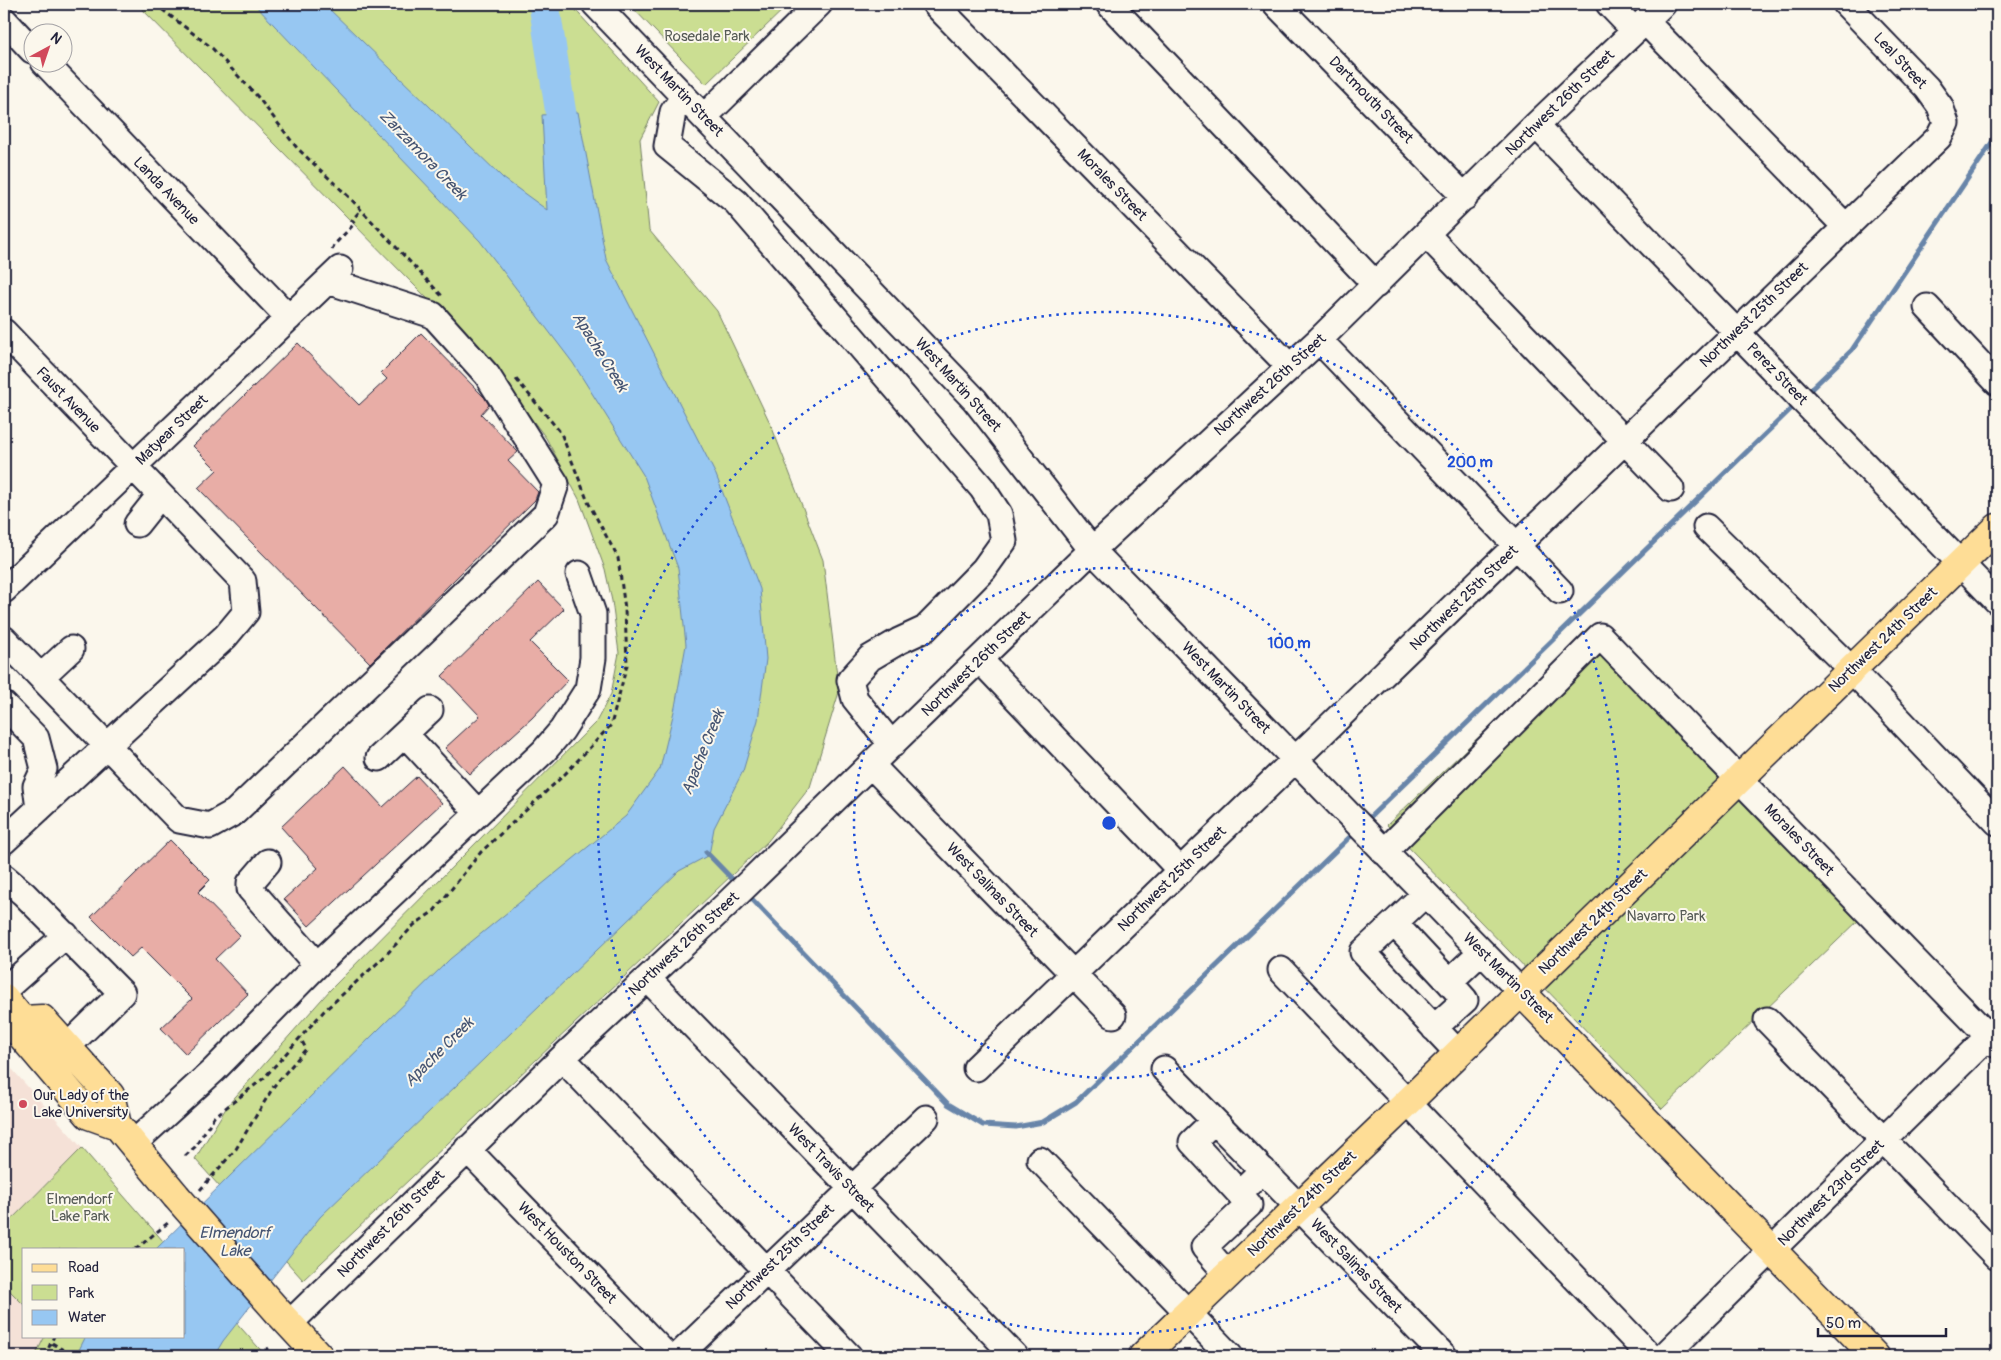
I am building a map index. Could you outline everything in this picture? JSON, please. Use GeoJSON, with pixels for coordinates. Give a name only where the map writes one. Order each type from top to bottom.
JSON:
{"type":"FeatureCollection","features":[{"type":"Feature","properties":{"kind":"main road","name":"Northwest 24th Street"},"geometry":{"type":"LineString","coordinates":[[1143,1356],[1407,1103],[1997,528]]}},
{"type":"Feature","properties":{"kind":"main road","name":"West Martin Street"},"geometry":{"type":"LineString","coordinates":[[1521,992],[1875,1356]]}},
{"type":"Feature","properties":{"kind":"main road"},"geometry":{"type":"LineString","coordinates":[[10,1009],[42,1019],[110,1095],[125,1135],[284,1318],[320,1356]]}},
{"type":"Feature","properties":{"kind":"main road"},"geometry":{"type":"LineString","coordinates":[[10,1009],[21,1035],[89,1115],[125,1135]]}},
{"type":"Feature","properties":{"kind":"street","name":"West Martin Street"},"geometry":{"type":"LineString","coordinates":[[595,4],[975,400],[1092,550],[1295,758],[1340,808],[1521,992]]}},
{"type":"Feature","properties":{"kind":"street"},"geometry":{"type":"LineString","coordinates":[[704,117],[819,4]]}},
{"type":"Feature","properties":{"kind":"street","name":"Morales Street"},"geometry":{"type":"LineString","coordinates":[[935,4],[1290,367]]}},
{"type":"Feature","properties":{"kind":"street"},"geometry":{"type":"LineString","coordinates":[[1109,4],[1376,285]]}},
{"type":"Feature","properties":{"kind":"street","name":"Dartmouth Street"},"geometry":{"type":"LineString","coordinates":[[1276,4],[1465,197]]}},
{"type":"Feature","properties":{"kind":"street"},"geometry":{"type":"LineString","coordinates":[[1609,4],[1640,26],[1846,227]]}},
{"type":"Feature","properties":{"kind":"street","name":"Northwest 26th Street"},"geometry":{"type":"LineString","coordinates":[[284,1318],[648,979],[1092,550],[1319,340],[1536,125],[1663,4]]}},
{"type":"Feature","properties":{"kind":"street","name":"Leal Street"},"geometry":{"type":"LineString","coordinates":[[1846,4],[1927,88],[1940,106],[1946,123]]}},
{"type":"Feature","properties":{"kind":"street"},"geometry":{"type":"LineString","coordinates":[[4,20],[22,39]]}},
{"type":"Feature","properties":{"kind":"street","name":"Landa Avenue"},"geometry":{"type":"LineString","coordinates":[[54,72],[290,318]]}},
{"type":"Feature","properties":{"kind":"street"},"geometry":{"type":"LineString","coordinates":[[684,96],[673,112],[667,146],[736,202],[982,488],[999,514],[1004,541],[984,569],[925,629],[898,641],[870,658],[850,680],[855,699],[892,745]]}},
{"type":"Feature","properties":{"kind":"street","name":"Northwest 25th Street"},"geometry":{"type":"LineString","coordinates":[[976,1068],[1940,137],[1946,123]]}},
{"type":"Feature","properties":{"kind":"street","name":"Perez Street"},"geometry":{"type":"LineString","coordinates":[[1536,125],[1997,601]]}},
{"type":"Feature","properties":{"kind":"street"},"geometry":{"type":"LineString","coordinates":[[1427,234],[1671,489]]}},
{"type":"Feature","properties":{"kind":"street"},"geometry":{"type":"LineString","coordinates":[[4,639],[42,676],[179,820],[210,826],[235,812],[546,514],[556,484],[487,375],[433,315],[334,275]]}},
{"type":"Feature","properties":{"kind":"street","name":"Matyear Street"},"geometry":{"type":"LineString","coordinates":[[4,590],[334,275]]}},
{"type":"Feature","properties":{"kind":"street"},"geometry":{"type":"LineString","coordinates":[[1927,307],[1997,382]]}},
{"type":"Feature","properties":{"kind":"street","name":"Faust Avenue"},"geometry":{"type":"LineString","coordinates":[[4,332],[244,581],[246,612],[226,636],[4,841]]}},
{"type":"Feature","properties":{"kind":"street"},"geometry":{"type":"LineString","coordinates":[[1319,340],[1560,592]]}},
{"type":"Feature","properties":{"kind":"street"},"geometry":{"type":"LineString","coordinates":[[137,524],[160,495]]}},
{"type":"Feature","properties":{"kind":"street"},"geometry":{"type":"LineString","coordinates":[[1706,528],[1852,670],[1997,822]]}},
{"type":"Feature","properties":{"kind":"street"},"geometry":{"type":"LineString","coordinates":[[125,1135],[214,1070],[317,965],[478,813],[562,730],[588,689],[593,658],[593,614],[579,574]]}},
{"type":"Feature","properties":{"kind":"street","name":"Morales Street"},"geometry":{"type":"LineString","coordinates":[[1382,850],[1600,636],[1994,1037]]}},
{"type":"Feature","properties":{"kind":"street"},"geometry":{"type":"LineString","coordinates":[[42,676],[71,649]]}},
{"type":"Feature","properties":{"kind":"street"},"geometry":{"type":"LineString","coordinates":[[980,660],[1181,871]]}},
{"type":"Feature","properties":{"kind":"street"},"geometry":{"type":"LineString","coordinates":[[4,705],[36,738],[44,769],[36,786],[39,809]]}},
{"type":"Feature","properties":{"kind":"street"},"geometry":{"type":"LineString","coordinates":[[379,758],[430,710]]}},
{"type":"Feature","properties":{"kind":"street"},"geometry":{"type":"LineString","coordinates":[[405,734],[478,813]]}},
{"type":"Feature","properties":{"kind":"street","name":"West Salinas Street"},"geometry":{"type":"LineString","coordinates":[[871,765],[1113,1015]]}},
{"type":"Feature","properties":{"kind":"street"},"geometry":{"type":"LineString","coordinates":[[268,862],[250,882],[250,889],[317,965]]}},
{"type":"Feature","properties":{"kind":"street"},"geometry":{"type":"LineString","coordinates":[[4,877],[66,935],[122,993],[67,1047]]}},
{"type":"Feature","properties":{"kind":"street"},"geometry":{"type":"LineString","coordinates":[[1425,894],[1363,952],[1458,1053]]}},
{"type":"Feature","properties":{"kind":"street"},"geometry":{"type":"LineString","coordinates":[[1394,923],[1465,1000],[1434,1028]]}},
{"type":"Feature","properties":{"kind":"street"},"geometry":{"type":"LineString","coordinates":[[10,1009],[66,935]]}},
{"type":"Feature","properties":{"kind":"street"},"geometry":{"type":"LineString","coordinates":[[1449,982],[1481,952]]}},
{"type":"Feature","properties":{"kind":"street"},"geometry":{"type":"LineString","coordinates":[[1282,970],[1650,1356]]}},
{"type":"Feature","properties":{"kind":"street","name":"West Travis Street"},"geometry":{"type":"LineString","coordinates":[[648,979],[1015,1356]]}},
{"type":"Feature","properties":{"kind":"street"},"geometry":{"type":"LineString","coordinates":[[1767,1020],[1997,1258]]}},
{"type":"Feature","properties":{"kind":"street","name":"Northwest 23rd Street"},"geometry":{"type":"LineString","coordinates":[[1664,1356],[1884,1140],[1994,1037]]}},
{"type":"Feature","properties":{"kind":"street"},"geometry":{"type":"LineString","coordinates":[[562,1058],[849,1356]]}},
{"type":"Feature","properties":{"kind":"street","name":"West Salinas Street"},"geometry":{"type":"LineString","coordinates":[[1164,1069],[1444,1356]]}},
{"type":"Feature","properties":{"kind":"street","name":"Northwest 25th Street"},"geometry":{"type":"LineString","coordinates":[[678,1356],[926,1118]]}},
{"type":"Feature","properties":{"kind":"street"},"geometry":{"type":"LineString","coordinates":[[1214,1121],[1192,1142],[1249,1205],[1204,1247],[1228,1275]]}},
{"type":"Feature","properties":{"kind":"street","name":"West Houston Street"},"geometry":{"type":"LineString","coordinates":[[467,1149],[667,1356]]}},
{"type":"Feature","properties":{"kind":"street"},"geometry":{"type":"LineString","coordinates":[[1040,1160],[1230,1356]]}},
{"type":"Feature","properties":{"kind":"street"},"geometry":{"type":"LineString","coordinates":[[1239,1193],[1263,1170]]}},
{"type":"Feature","properties":{"kind":"path"},"geometry":{"type":"LineString","coordinates":[[156,4],[212,48],[257,96],[297,148],[361,210],[446,300]]}},
{"type":"Feature","properties":{"kind":"path"},"geometry":{"type":"LineString","coordinates":[[334,275],[329,257],[334,244],[355,224],[352,220],[361,210]]}},
{"type":"Feature","properties":{"kind":"path"},"geometry":{"type":"LineString","coordinates":[[185,1156],[195,1147],[214,1117],[264,1078],[324,1011],[383,958],[414,925],[434,911],[480,852],[565,774],[611,725],[627,665],[625,609],[618,558],[610,539],[588,502],[562,433],[512,373]]}},
{"type":"Feature","properties":{"kind":"path"},"geometry":{"type":"LineString","coordinates":[[137,1248],[162,1230],[182,1202],[236,1149],[274,1086],[306,1049],[300,1037]]}},
{"type":"Feature","properties":{"kind":"path"},"geometry":{"type":"LineString","coordinates":[[45,1356],[54,1338]]}},
{"type":"Feature","properties":{"kind":"path"},"geometry":{"type":"LineString","coordinates":[[52,1344],[73,1356]]}},
{"type":"Feature","properties":{"kind":"path"},"geometry":{"type":"LineString","coordinates":[[258,1356],[269,1348]]}},
{"type":"Feature","properties":{"kind":"shaded area","name":"Our Lady of the Lake University"},"geometry":{"type":"Polygon","coordinates":[[[4,1060],[82,1148],[4,1227],[4,1060]]]}},
{"type":"Feature","properties":{"kind":"shaded area"},"geometry":{"type":"Polygon","coordinates":[[[4,1285],[22,1303],[22,1338],[44,1338],[35,1356],[4,1356],[4,1285]]]}},
{"type":"Feature","properties":{"kind":"green space"},"geometry":{"type":"Polygon","coordinates":[[[137,4],[570,4],[659,102],[640,139],[649,230],[717,311],[771,425],[823,560],[839,692],[810,787],[768,841],[303,1280],[195,1159],[228,1105],[330,990],[596,722],[611,694],[619,653],[612,601],[605,569],[579,499],[546,438],[484,356],[137,4]]]}},
{"type":"Feature","properties":{"kind":"green space","name":"Rosedale Park"},"geometry":{"type":"Polygon","coordinates":[[[629,4],[789,4],[706,84],[629,4]]]}},
{"type":"Feature","properties":{"kind":"green space","name":"Navarro Park"},"geometry":{"type":"Polygon","coordinates":[[[1583,637],[1860,919],[1662,1109],[1387,825],[1583,637]]]}},
{"type":"Feature","properties":{"kind":"green space","name":"Elmendorf Lake Park"},"geometry":{"type":"Polygon","coordinates":[[[82,1148],[169,1248],[22,1248],[22,1303],[4,1285],[4,1227],[82,1148]]]}},
{"type":"Feature","properties":{"kind":"green space"},"geometry":{"type":"Polygon","coordinates":[[[185,1265],[266,1356],[35,1356],[44,1338],[185,1338],[185,1265]]]}},
{"type":"Feature","properties":{"kind":"water","name":"Elmendorf Lake"},"geometry":{"type":"Polygon","coordinates":[[[254,4],[324,4],[503,178],[547,210],[542,115],[578,112],[606,259],[716,475],[760,589],[766,659],[758,720],[743,771],[714,828],[709,855],[679,871],[320,1217],[223,1341],[214,1356],[76,1356],[85,1338],[185,1338],[185,1248],[157,1248],[450,959],[626,816],[660,769],[675,707],[686,645],[678,568],[644,476],[573,363],[480,241],[254,4]]]}},
{"type":"Feature","properties":{"kind":"building"},"geometry":{"type":"Polygon","coordinates":[[[421,333],[485,398],[489,405],[481,414],[518,452],[508,461],[538,492],[535,500],[370,663],[198,488],[217,470],[193,446],[298,343],[359,405],[387,379],[381,373],[421,333]]]}},
{"type":"Feature","properties":{"kind":"building"},"geometry":{"type":"Polygon","coordinates":[[[538,582],[564,609],[530,642],[568,680],[532,718],[470,774],[445,748],[480,716],[442,676],[538,582]]]}},
{"type":"Feature","properties":{"kind":"building"},"geometry":{"type":"Polygon","coordinates":[[[345,766],[383,807],[417,776],[442,803],[309,926],[284,899],[318,868],[281,827],[345,766]]]}},
{"type":"Feature","properties":{"kind":"building"},"geometry":{"type":"Polygon","coordinates":[[[170,840],[210,880],[198,892],[240,935],[215,959],[248,994],[186,1054],[161,1028],[192,999],[141,948],[131,957],[91,917],[170,840]]]}},
{"type":"Feature","properties":{"kind":"waterway","name":"Apache Creek"},"geometry":{"type":"LineString","coordinates":[[544,4],[561,114],[563,158]]}},
{"type":"Feature","properties":{"kind":"waterway"},"geometry":{"type":"LineString","coordinates":[[1805,395],[1852,350],[1997,135]]}},
{"type":"Feature","properties":{"kind":"waterway"},"geometry":{"type":"LineString","coordinates":[[1366,821],[1796,404]]}},
{"type":"Feature","properties":{"kind":"waterway"},"geometry":{"type":"LineString","coordinates":[[748,895],[948,1104],[983,1125],[1016,1127],[1043,1122],[1076,1102],[1356,831]]}},
{"type":"Feature","properties":{"kind":"waterway"},"geometry":{"type":"LineString","coordinates":[[706,852],[738,885]]}},
{"type":"Feature","properties":{"kind":"place","name":"Our Lady of the Lake University"},"geometry":{"type":"Point","coordinates":[23,1104]}},
{"type":"Feature","properties":{"kind":"water label","name":"Zarzamora Creek"},"geometry":{"type":"Point","coordinates":[423,155]}}]}
